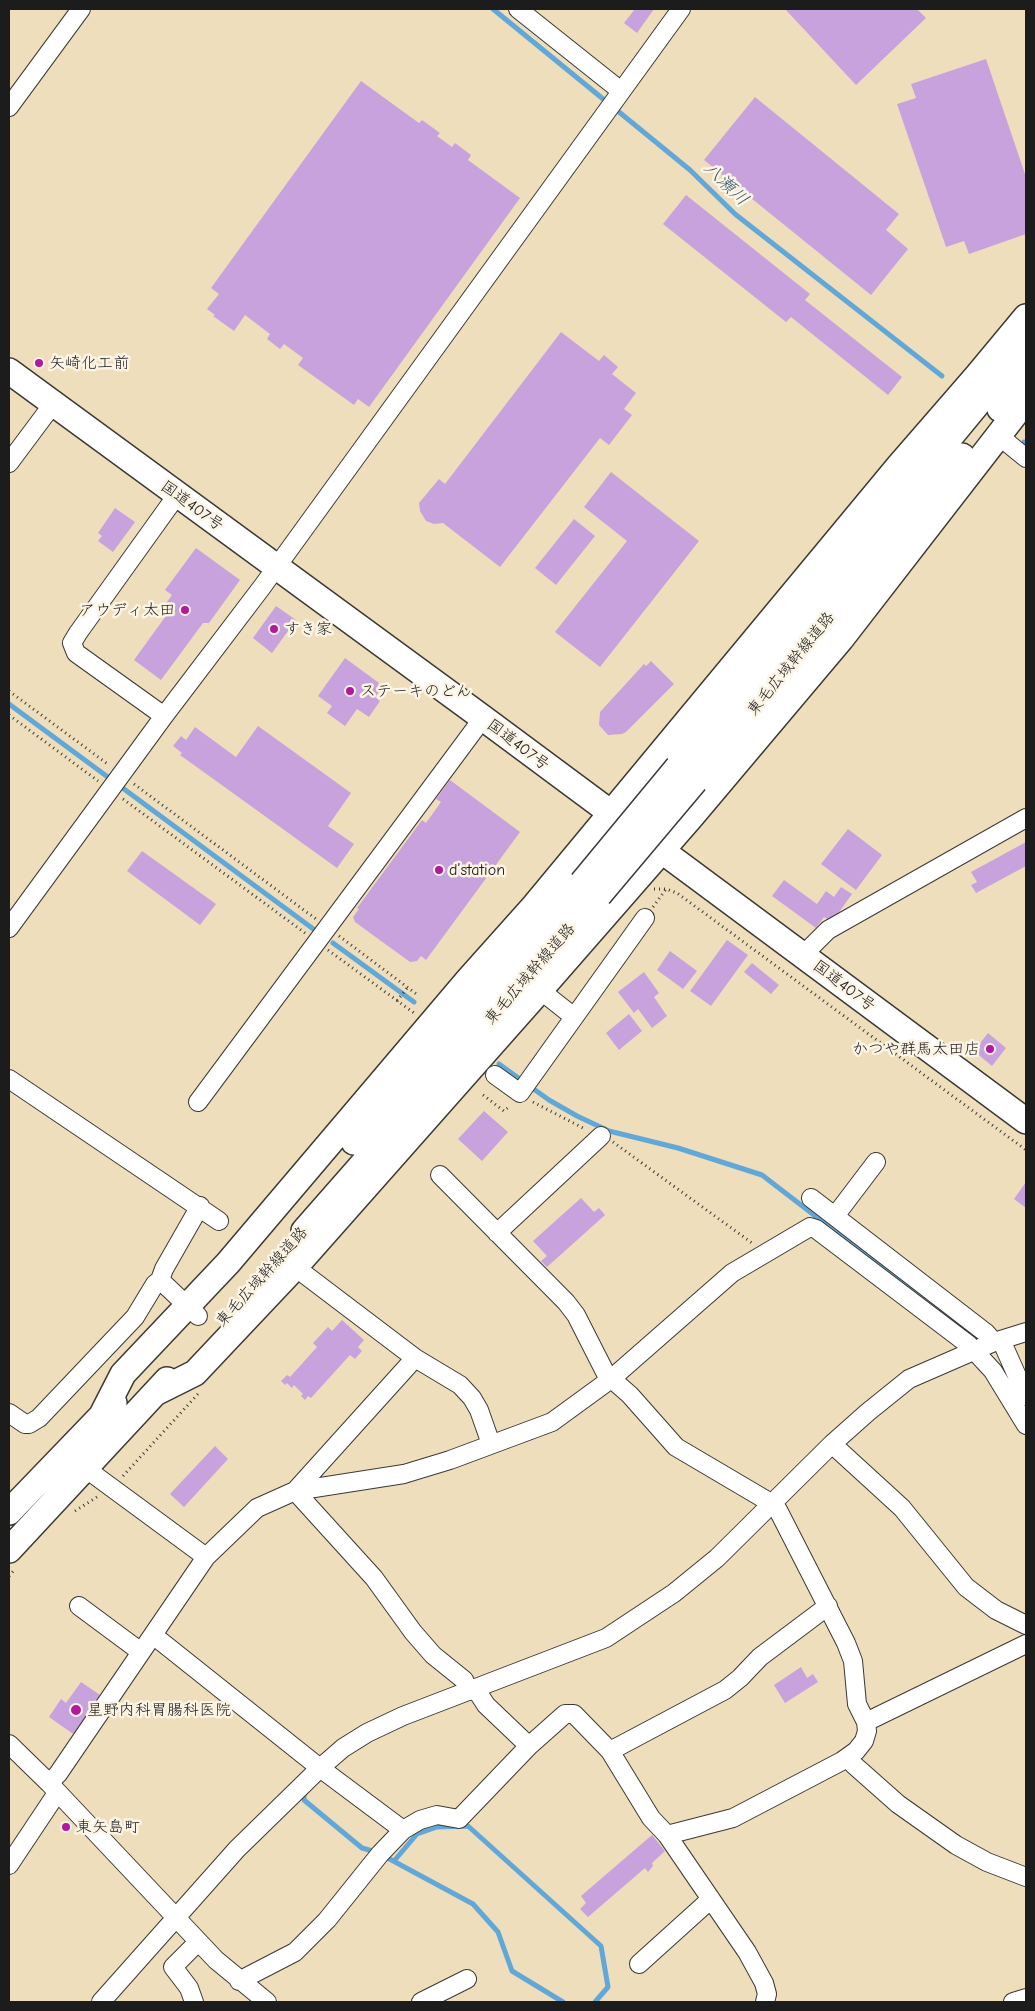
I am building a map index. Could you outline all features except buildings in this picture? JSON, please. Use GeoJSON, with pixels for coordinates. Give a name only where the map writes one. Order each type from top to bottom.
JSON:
{"type":"FeatureCollection","features":[{"type":"Feature","properties":{"kind":"highway"},"geometry":{"type":"LineString","coordinates":[[9,1512],[102,1415],[123,1374],[193,1311],[235,1256],[468,980],[612,814],[898,467],[978,376],[1026,317]]}},
{"type":"Feature","properties":{"kind":"highway","name":"東毛広域幹線道路"},"geometry":{"type":"LineString","coordinates":[[687,774],[1026,345]]}},
{"type":"Feature","properties":{"kind":"highway","name":"国道407号"},"geometry":{"type":"LineString","coordinates":[[9,371],[483,718],[1026,1121]]}},
{"type":"Feature","properties":{"kind":"highway","name":"東毛広域幹線道路"},"geometry":{"type":"LineString","coordinates":[[15,1556],[85,1468],[256,1285],[1026,376]]}},
{"type":"Feature","properties":{"kind":"highway"},"geometry":{"type":"LineString","coordinates":[[155,1393],[196,1372],[295,1267],[662,851],[841,639],[1026,400]]}},
{"type":"Feature","properties":{"kind":"highway","name":"東毛広域幹線道路"},"geometry":{"type":"LineString","coordinates":[[193,1311],[243,1268],[590,889]]}},
{"type":"Feature","properties":{"kind":"street"},"geometry":{"type":"LineString","coordinates":[[9,107],[81,9]]}},
{"type":"Feature","properties":{"kind":"street"},"geometry":{"type":"LineString","coordinates":[[518,9],[618,95]]}},
{"type":"Feature","properties":{"kind":"street"},"geometry":{"type":"LineString","coordinates":[[9,928],[275,567],[681,9]]}},
{"type":"Feature","properties":{"kind":"street"},"geometry":{"type":"LineString","coordinates":[[9,463],[53,404]]}},
{"type":"Feature","properties":{"kind":"street"},"geometry":{"type":"LineString","coordinates":[[998,436],[1026,458]]}},
{"type":"Feature","properties":{"kind":"street"},"geometry":{"type":"LineString","coordinates":[[164,716],[76,652],[72,643],[177,495]]}},
{"type":"Feature","properties":{"kind":"street"},"geometry":{"type":"LineString","coordinates":[[198,1102],[483,718]]}},
{"type":"Feature","properties":{"kind":"street"},"geometry":{"type":"LineString","coordinates":[[804,955],[828,930],[1026,818]]}},
{"type":"Feature","properties":{"kind":"street"},"geometry":{"type":"LineString","coordinates":[[495,1075],[520,1094],[645,918]]}},
{"type":"Feature","properties":{"kind":"street"},"geometry":{"type":"LineString","coordinates":[[540,990],[574,1017]]}},
{"type":"Feature","properties":{"kind":"street"},"geometry":{"type":"LineString","coordinates":[[9,1079],[200,1206],[219,1221]]}},
{"type":"Feature","properties":{"kind":"street"},"geometry":{"type":"LineString","coordinates":[[497,1233],[601,1136]]}},
{"type":"Feature","properties":{"kind":"street"},"geometry":{"type":"LineString","coordinates":[[835,1216],[876,1162]]}},
{"type":"Feature","properties":{"kind":"street"},"geometry":{"type":"LineString","coordinates":[[440,1175],[566,1302],[576,1315],[606,1374],[630,1395],[676,1447],[771,1503],[782,1516],[828,1606],[853,1662],[857,1704],[866,1722],[867,1731],[864,1742],[848,1757],[733,1818],[667,1835]]}},
{"type":"Feature","properties":{"kind":"street"},"geometry":{"type":"LineString","coordinates":[[811,1198],[997,1341],[1026,1396]]}},
{"type":"Feature","properties":{"kind":"street"},"geometry":{"type":"LineString","coordinates":[[9,1413],[25,1424],[40,1418],[135,1317],[155,1284],[160,1280],[164,1269],[200,1206]]}},
{"type":"Feature","properties":{"kind":"street"},"geometry":{"type":"LineString","coordinates":[[9,1865],[53,1788],[58,1774],[206,1558],[256,1508],[295,1492],[404,1474],[450,1460],[552,1422],[611,1379],[732,1273],[810,1227],[816,1229],[888,1282],[974,1351],[992,1371],[1026,1425]]}},
{"type":"Feature","properties":{"kind":"street"},"geometry":{"type":"LineString","coordinates":[[295,1267],[415,1358],[460,1385],[472,1398],[479,1410],[491,1444]]}},
{"type":"Feature","properties":{"kind":"street"},"geometry":{"type":"LineString","coordinates":[[160,1280],[193,1311]]}},
{"type":"Feature","properties":{"kind":"street"},"geometry":{"type":"LineString","coordinates":[[101,2002],[237,1849],[343,1748],[368,1733],[472,1689],[606,1638],[674,1593],[718,1558],[832,1444],[909,1379],[997,1341],[1026,1332]]}},
{"type":"Feature","properties":{"kind":"street"},"geometry":{"type":"LineString","coordinates":[[295,1492],[415,1358]]}},
{"type":"Feature","properties":{"kind":"street"},"geometry":{"type":"LineString","coordinates":[[832,1444],[902,1508],[966,1587],[996,1610],[1026,1625]]}},
{"type":"Feature","properties":{"kind":"street"},"geometry":{"type":"LineString","coordinates":[[85,1468],[206,1558]]}},
{"type":"Feature","properties":{"kind":"street"},"geometry":{"type":"LineString","coordinates":[[295,1492],[374,1578],[433,1655],[464,1680],[486,1705],[529,1746]]}},
{"type":"Feature","properties":{"kind":"street"},"geometry":{"type":"LineString","coordinates":[[79,1606],[141,1652]]}},
{"type":"Feature","properties":{"kind":"street"},"geometry":{"type":"LineString","coordinates":[[610,1751],[725,1690],[740,1678],[760,1657],[828,1606]]}},
{"type":"Feature","properties":{"kind":"street"},"geometry":{"type":"LineString","coordinates":[[153,1635],[320,1768],[403,1830]]}},
{"type":"Feature","properties":{"kind":"street"},"geometry":{"type":"LineString","coordinates":[[866,1722],[1026,1644]]}},
{"type":"Feature","properties":{"kind":"street"},"geometry":{"type":"LineString","coordinates":[[239,1980],[295,1952],[327,1920],[380,1854],[403,1830],[420,1820],[437,1815],[459,1819],[529,1746],[565,1714],[574,1714],[610,1751],[651,1818],[667,1835],[747,1952],[764,1982],[767,1994],[765,2002]]}},
{"type":"Feature","properties":{"kind":"street"},"geometry":{"type":"LineString","coordinates":[[12,1753],[53,1788],[216,1960],[267,2002]]}},
{"type":"Feature","properties":{"kind":"street"},"geometry":{"type":"LineString","coordinates":[[848,1757],[854,1765],[898,1804],[956,1845],[987,1862],[1026,1877]]}},
{"type":"Feature","properties":{"kind":"street"},"geometry":{"type":"LineString","coordinates":[[639,1964],[711,1899]]}},
{"type":"Feature","properties":{"kind":"street"},"geometry":{"type":"LineString","coordinates":[[194,2002],[189,1988],[173,1967],[198,1942]]}},
{"type":"Feature","properties":{"kind":"street"},"geometry":{"type":"LineString","coordinates":[[433,2000],[467,1979]]}},
{"type":"Feature","properties":{"kind":"street"},"geometry":{"type":"LineString","coordinates":[[1013,2002],[1026,1998]]}},
{"type":"Feature","properties":{"kind":"path"},"geometry":{"type":"LineString","coordinates":[[9,691],[114,769]]}},
{"type":"Feature","properties":{"kind":"path"},"geometry":{"type":"LineString","coordinates":[[9,715],[103,785]]}},
{"type":"Feature","properties":{"kind":"path"},"geometry":{"type":"LineString","coordinates":[[130,780],[322,935],[419,1017]]}},
{"type":"Feature","properties":{"kind":"path"},"geometry":{"type":"LineString","coordinates":[[118,796],[322,935],[419,996]]}},
{"type":"Feature","properties":{"kind":"path"},"geometry":{"type":"LineString","coordinates":[[648,895],[654,889],[666,889],[677,893],[1026,1150]]}},
{"type":"Feature","properties":{"kind":"path"},"geometry":{"type":"LineString","coordinates":[[645,918],[666,889]]}},
{"type":"Feature","properties":{"kind":"path"},"geometry":{"type":"LineString","coordinates":[[398,1001],[407,988]]}},
{"type":"Feature","properties":{"kind":"path"},"geometry":{"type":"LineString","coordinates":[[483,1095],[504,1111],[522,1090]]}},
{"type":"Feature","properties":{"kind":"path"},"geometry":{"type":"LineString","coordinates":[[658,1174],[755,1246],[762,1255]]}},
{"type":"Feature","properties":{"kind":"path"},"geometry":{"type":"LineString","coordinates":[[73,1512],[113,1488],[203,1389]]}},
{"type":"Feature","properties":{"kind":"path"},"geometry":{"type":"LineString","coordinates":[[9,1576],[15,1556]]}},
{"type":"Feature","properties":{"kind":"waterway","name":"八瀬川"},"geometry":{"type":"LineString","coordinates":[[493,9],[690,170],[735,214],[942,376]]}},
{"type":"Feature","properties":{"kind":"waterway"},"geometry":{"type":"LineString","coordinates":[[9,704],[316,931]]}},
{"type":"Feature","properties":{"kind":"waterway"},"geometry":{"type":"LineString","coordinates":[[333,943],[414,1002]]}},
{"type":"Feature","properties":{"kind":"waterway"},"geometry":{"type":"LineString","coordinates":[[499,1064],[549,1100],[609,1131],[678,1148],[762,1175],[953,1322]]}},
{"type":"Feature","properties":{"kind":"waterway"},"geometry":{"type":"LineString","coordinates":[[304,1791],[304,1800],[362,1848],[376,1852]]}},
{"type":"Feature","properties":{"kind":"waterway"},"geometry":{"type":"LineString","coordinates":[[394,1861],[417,1834],[437,1827],[468,1826],[601,1946],[608,1987],[595,2002]]}},
{"type":"Feature","properties":{"kind":"waterway"},"geometry":{"type":"LineString","coordinates":[[384,1856],[473,1904],[498,1932],[512,1971],[563,2002]]}},
{"type":"Feature","properties":{"kind":"place","name":"矢崎化工前"},"geometry":{"type":"Point","coordinates":[39,363]}},
{"type":"Feature","properties":{"kind":"place","name":"アウディ太田"},"geometry":{"type":"Point","coordinates":[185,610]}},
{"type":"Feature","properties":{"kind":"place","name":"すき家"},"geometry":{"type":"Point","coordinates":[274,629]}},
{"type":"Feature","properties":{"kind":"place","name":"ステーキのどん"},"geometry":{"type":"Point","coordinates":[350,691]}},
{"type":"Feature","properties":{"kind":"place","name":"d’station"},"geometry":{"type":"Point","coordinates":[439,870]}},
{"type":"Feature","properties":{"kind":"place","name":"かつや群馬太田店"},"geometry":{"type":"Point","coordinates":[990,1049]}},
{"type":"Feature","properties":{"kind":"place","name":"星野内科胃腸科医院"},"geometry":{"type":"Point","coordinates":[76,1710]}},
{"type":"Feature","properties":{"kind":"place","name":"東矢島町"},"geometry":{"type":"Point","coordinates":[66,1827]}}]}
